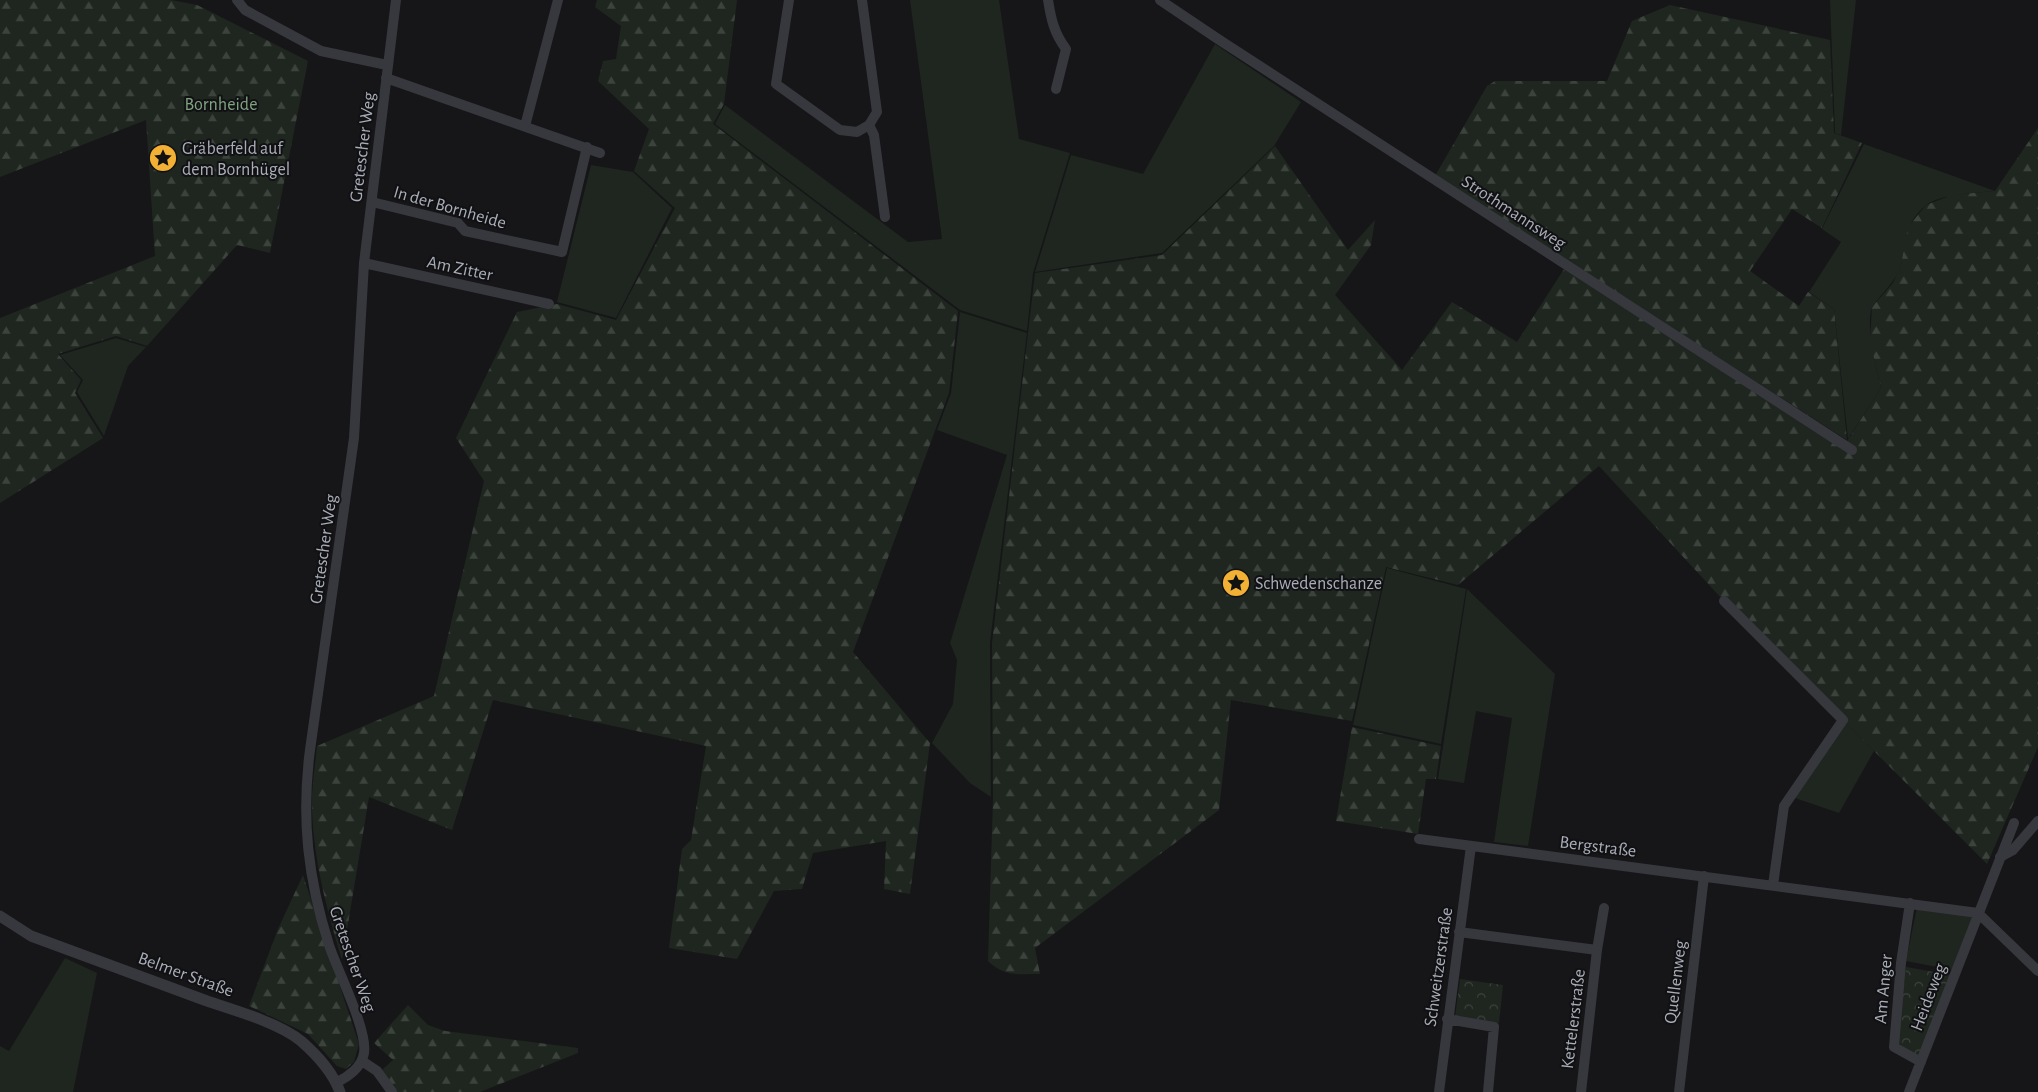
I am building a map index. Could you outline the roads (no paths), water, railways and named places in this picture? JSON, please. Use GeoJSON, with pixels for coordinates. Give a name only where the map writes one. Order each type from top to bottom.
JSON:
{"type":"FeatureCollection","features":[{"type":"Feature","properties":{"kind":"street"},"geometry":{"type":"LineString","coordinates":[[237,0],[245,10],[321,51],[387,65]]}},
{"type":"Feature","properties":{"kind":"street","name":"Gretescher Weg"},"geometry":{"type":"LineString","coordinates":[[362,1061],[365,1053],[358,1023],[330,947],[317,905],[308,862],[306,814],[308,769],[354,438],[364,263],[396,0]]}},
{"type":"Feature","properties":{"kind":"street"},"geometry":{"type":"LineString","coordinates":[[525,126],[558,0]]}},
{"type":"Feature","properties":{"kind":"street"},"geometry":{"type":"LineString","coordinates":[[789,0],[776,84],[840,130],[856,132],[869,125],[877,112],[862,0]]}},
{"type":"Feature","properties":{"kind":"street"},"geometry":{"type":"LineString","coordinates":[[1048,0],[1052,25],[1057,37],[1066,49],[1056,89]]}},
{"type":"Feature","properties":{"kind":"street","name":"Strothmannsweg"},"geometry":{"type":"LineString","coordinates":[[1160,0],[1852,450]]}},
{"type":"Feature","properties":{"kind":"street"},"geometry":{"type":"LineString","coordinates":[[386,78],[600,153]]}},
{"type":"Feature","properties":{"kind":"street"},"geometry":{"type":"LineString","coordinates":[[869,125],[874,135],[885,217]]}},
{"type":"Feature","properties":{"kind":"street","name":"In der Bornheide"},"geometry":{"type":"LineString","coordinates":[[372,202],[458,223],[465,231],[562,252],[587,147]]}},
{"type":"Feature","properties":{"kind":"street","name":"Am Zitter"},"geometry":{"type":"LineString","coordinates":[[364,263],[549,304]]}},
{"type":"Feature","properties":{"kind":"street"},"geometry":{"type":"LineString","coordinates":[[1724,602],[1843,720],[1784,806],[1773,885]]}},
{"type":"Feature","properties":{"kind":"street"},"geometry":{"type":"LineString","coordinates":[[2000,857],[2013,850],[2038,820]]}},
{"type":"Feature","properties":{"kind":"street","name":"Heideweg"},"geometry":{"type":"LineString","coordinates":[[1909,1092],[2014,823]]}},
{"type":"Feature","properties":{"kind":"street","name":"Bergstraße"},"geometry":{"type":"LineString","coordinates":[[1419,839],[1978,913]]}},
{"type":"Feature","properties":{"kind":"street","name":"Schweitzerstraße"},"geometry":{"type":"LineString","coordinates":[[1439,1092],[1471,846]]}},
{"type":"Feature","properties":{"kind":"street","name":"Quellenweg"},"geometry":{"type":"LineString","coordinates":[[1679,1092],[1704,876]]}},
{"type":"Feature","properties":{"kind":"street","name":"Am Anger"},"geometry":{"type":"LineString","coordinates":[[1910,903],[1901,963],[1894,1047],[1921,1062]]}},
{"type":"Feature","properties":{"kind":"street","name":"Kettelerstraße"},"geometry":{"type":"LineString","coordinates":[[1581,1092],[1597,950],[1604,908]]}},
{"type":"Feature","properties":{"kind":"street"},"geometry":{"type":"LineString","coordinates":[[1978,913],[2038,971]]}},
{"type":"Feature","properties":{"kind":"street","name":"Belmer Straße"},"geometry":{"type":"LineString","coordinates":[[0,916],[31,936],[282,1030],[300,1041],[317,1058],[339,1087]]}},
{"type":"Feature","properties":{"kind":"street","name":"Kettelerstraße"},"geometry":{"type":"LineString","coordinates":[[1459,932],[1597,950]]}},
{"type":"Feature","properties":{"kind":"street"},"geometry":{"type":"LineString","coordinates":[[1447,1020],[1494,1027],[1488,1092]]}},
{"type":"Feature","properties":{"kind":"street"},"geometry":{"type":"LineString","coordinates":[[339,1087],[362,1061],[377,1071],[392,1092]]}},
{"type":"Feature","properties":{"kind":"place","name":"Gräberfeld auf dem Bornhügel"},"geometry":{"type":"Point","coordinates":[163,158]}},
{"type":"Feature","properties":{"kind":"place","name":"Schwedenschanze"},"geometry":{"type":"Point","coordinates":[1236,583]}},
{"type":"Feature","properties":{"kind":"park label","name":"Bornheide"},"geometry":{"type":"Point","coordinates":[221,104]}}]}
